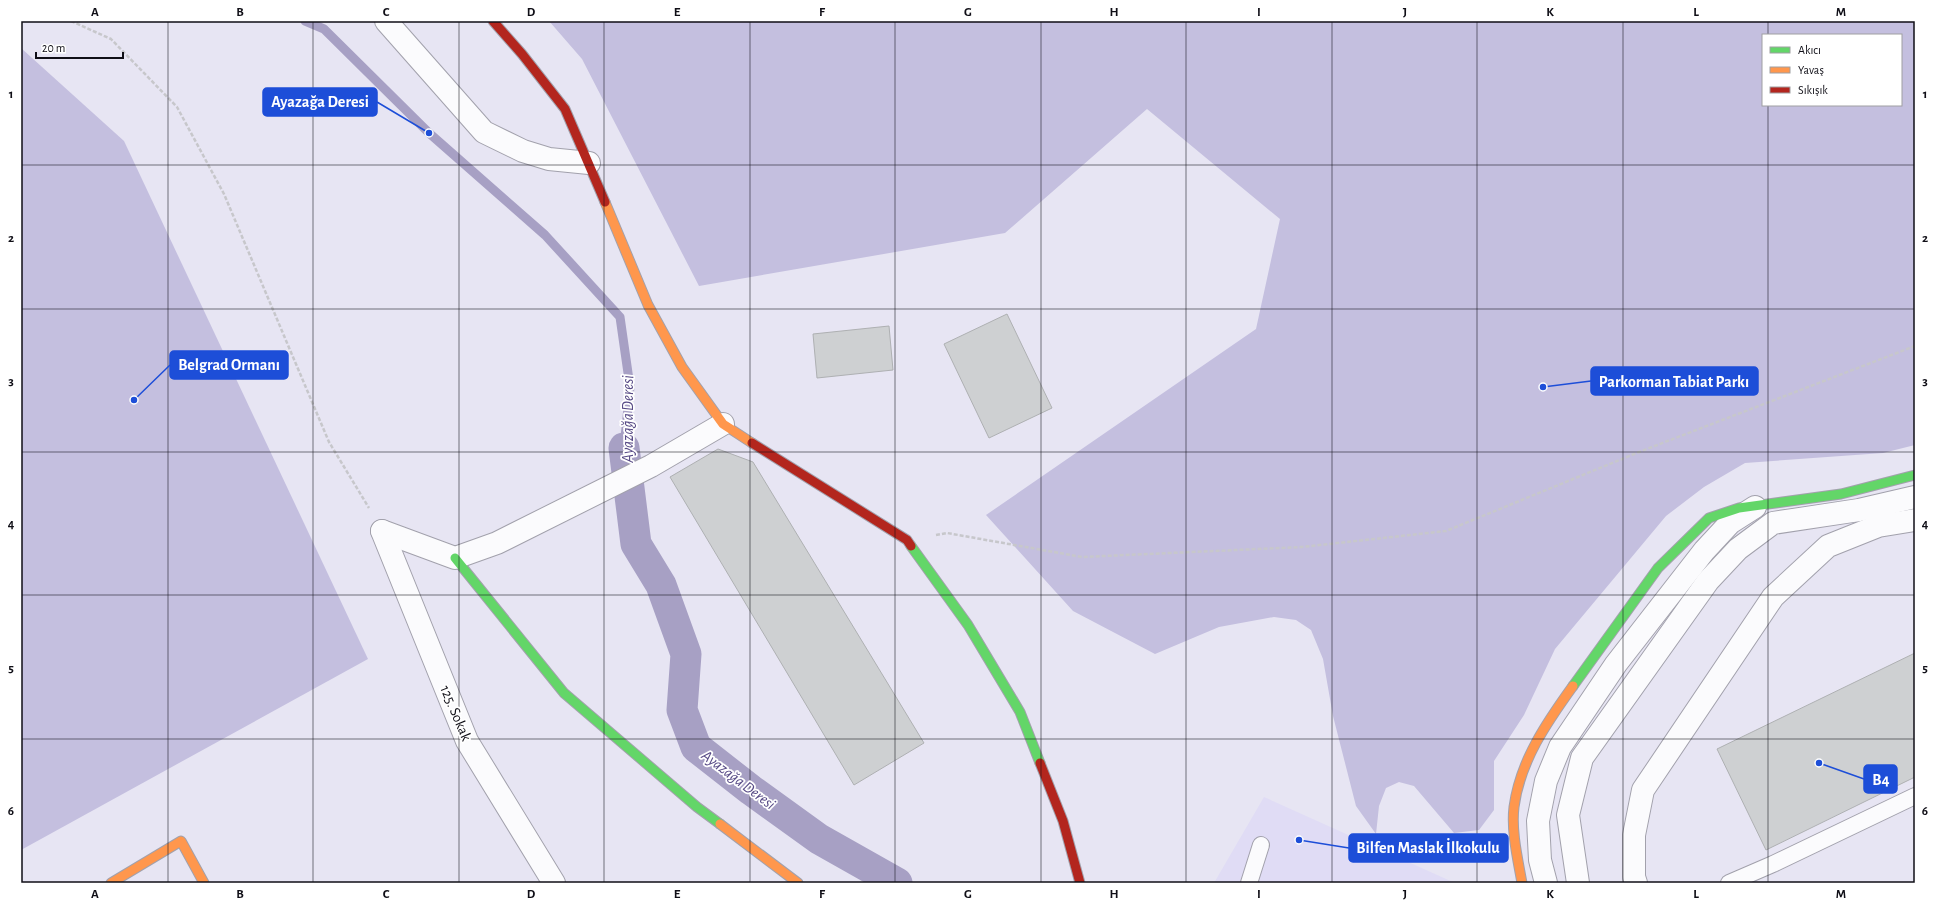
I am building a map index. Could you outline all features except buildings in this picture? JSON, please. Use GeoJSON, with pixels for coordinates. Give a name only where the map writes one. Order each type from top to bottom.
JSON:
{"type":"FeatureCollection","features":[{"type":"Feature","properties":{"kind":"street"},"geometry":{"type":"LineString","coordinates":[[386,21],[484,132],[523,151],[550,159],[589,163]]}},
{"type":"Feature","properties":{"kind":"street"},"geometry":{"type":"LineString","coordinates":[[492,21],[522,54],[565,109],[589,163],[624,252],[654,318],[682,367],[723,424],[907,540],[968,625],[1020,712],[1063,821],[1080,883]]}},
{"type":"Feature","properties":{"kind":"street"},"geometry":{"type":"LineString","coordinates":[[455,558],[497,543],[651,466],[723,424]]}},
{"type":"Feature","properties":{"kind":"street"},"geometry":{"type":"LineString","coordinates":[[1522,883],[1516,850],[1514,808],[1525,766],[1544,726],[1658,568],[1708,518],[1739,508],[1760,504],[1841,494],[1915,475]]}},
{"type":"Feature","properties":{"kind":"street"},"geometry":{"type":"LineString","coordinates":[[1578,883],[1568,816],[1582,758],[1708,581],[1738,549],[1773,523],[1859,510],[1915,497]]}},
{"type":"Feature","properties":{"kind":"street"},"geometry":{"type":"LineString","coordinates":[[1546,883],[1540,860],[1538,821],[1546,781],[1560,747],[1616,664],[1704,551],[1730,522],[1760,504]]}},
{"type":"Feature","properties":{"kind":"street"},"geometry":{"type":"LineString","coordinates":[[1636,883],[1634,877],[1634,835],[1643,790],[1773,597],[1828,546],[1878,526],[1915,520]]}},
{"type":"Feature","properties":{"kind":"street"},"geometry":{"type":"LineString","coordinates":[[382,531],[455,558],[564,693],[697,807],[798,883]]}},
{"type":"Feature","properties":{"kind":"street","name":"125. Sokak"},"geometry":{"type":"LineString","coordinates":[[382,531],[467,741],[554,883]]}},
{"type":"Feature","properties":{"kind":"street"},"geometry":{"type":"LineString","coordinates":[[112,883],[181,841],[204,883]]}},
{"type":"Feature","properties":{"kind":"lane"},"geometry":{"type":"LineString","coordinates":[[1729,883],[1773,864],[1915,796]]}},
{"type":"Feature","properties":{"kind":"lane"},"geometry":{"type":"LineString","coordinates":[[1249,883],[1261,845]]}},
{"type":"Feature","properties":{"kind":"path"},"geometry":{"type":"LineString","coordinates":[[71,21],[111,39],[177,107],[224,194],[330,442],[382,531]]}},
{"type":"Feature","properties":{"kind":"path"},"geometry":{"type":"LineString","coordinates":[[907,540],[947,534],[1082,557],[1302,548],[1446,531],[1638,452],[1915,346]]}},
{"type":"Feature","properties":{"kind":"shaded area"},"geometry":{"type":"Polygon","coordinates":[[[549,21],[1915,21],[1915,445],[1883,453],[1745,463],[1704,487],[1666,516],[1555,649],[1524,715],[1494,761],[1494,810],[1479,830],[1454,833],[1414,786],[1399,782],[1386,788],[1379,806],[1376,834],[1356,806],[1333,716],[1323,659],[1311,630],[1296,620],[1274,617],[1219,627],[1155,654],[1073,611],[986,515],[1256,329],[1280,219],[1147,109],[1005,233],[699,286],[582,59],[549,21]]]}},
{"type":"Feature","properties":{"kind":"shaded area"},"geometry":{"type":"Polygon","coordinates":[[[21,48],[124,141],[368,659],[21,850],[21,48]]]}},
{"type":"Feature","properties":{"kind":"shaded area"},"geometry":{"type":"Polygon","coordinates":[[[1264,797],[1455,883],[1214,883],[1264,797]]]}},
{"type":"Feature","properties":{"kind":"waterway","name":"Ayazağa Deresi"},"geometry":{"type":"LineString","coordinates":[[305,21],[324,29],[429,133],[545,235],[620,317],[630,387],[624,448]]}},
{"type":"Feature","properties":{"kind":"waterway","name":"Ayazağa Deresi"},"geometry":{"type":"LineString","coordinates":[[624,448],[636,544],[661,585],[686,654],[682,710],[696,747],[751,790],[819,839],[897,883]]}},
{"type":"Feature","properties":{"kind":"traffic: fast"},"geometry":{"type":"LineString","coordinates":[[1573,686],[1658,568],[1709,518],[1739,508],[1841,494],[1915,475]]}},
{"type":"Feature","properties":{"kind":"traffic: fast"},"geometry":{"type":"LineString","coordinates":[[911,546],[968,625],[1020,712],[1040,763]]}},
{"type":"Feature","properties":{"kind":"traffic: fast"},"geometry":{"type":"LineString","coordinates":[[455,558],[564,693],[697,807],[720,824]]}},
{"type":"Feature","properties":{"kind":"traffic: slow"},"geometry":{"type":"LineString","coordinates":[[605,202],[648,305],[682,367],[723,424],[752,443]]}},
{"type":"Feature","properties":{"kind":"traffic: slow"},"geometry":{"type":"LineString","coordinates":[[1522,883],[1513,826],[1517,790],[1528,758],[1544,728],[1573,686]]}},
{"type":"Feature","properties":{"kind":"traffic: slow"},"geometry":{"type":"LineString","coordinates":[[720,824],[798,883]]}},
{"type":"Feature","properties":{"kind":"traffic: slow"},"geometry":{"type":"LineString","coordinates":[[111,883],[181,841],[204,883]]}},
{"type":"Feature","properties":{"kind":"traffic: jam"},"geometry":{"type":"LineString","coordinates":[[493,21],[522,54],[565,109],[605,202]]}},
{"type":"Feature","properties":{"kind":"traffic: jam"},"geometry":{"type":"LineString","coordinates":[[752,443],[907,540],[911,546]]}},
{"type":"Feature","properties":{"kind":"traffic: jam"},"geometry":{"type":"LineString","coordinates":[[1040,763],[1063,821],[1080,883]]}},
{"type":"Feature","properties":{"kind":"place","name":"Ayazağa Deresi"},"geometry":{"type":"Point","coordinates":[429,133]}},
{"type":"Feature","properties":{"kind":"place","name":"Parkorman Tabiat Parkı"},"geometry":{"type":"Point","coordinates":[1543,387]}},
{"type":"Feature","properties":{"kind":"place","name":"Belgrad Ormanı"},"geometry":{"type":"Point","coordinates":[134,400]}},
{"type":"Feature","properties":{"kind":"place","name":"B4"},"geometry":{"type":"Point","coordinates":[1819,763]}},
{"type":"Feature","properties":{"kind":"place","name":"Bilfen Maslak İlkokulu"},"geometry":{"type":"Point","coordinates":[1299,840]}}]}
